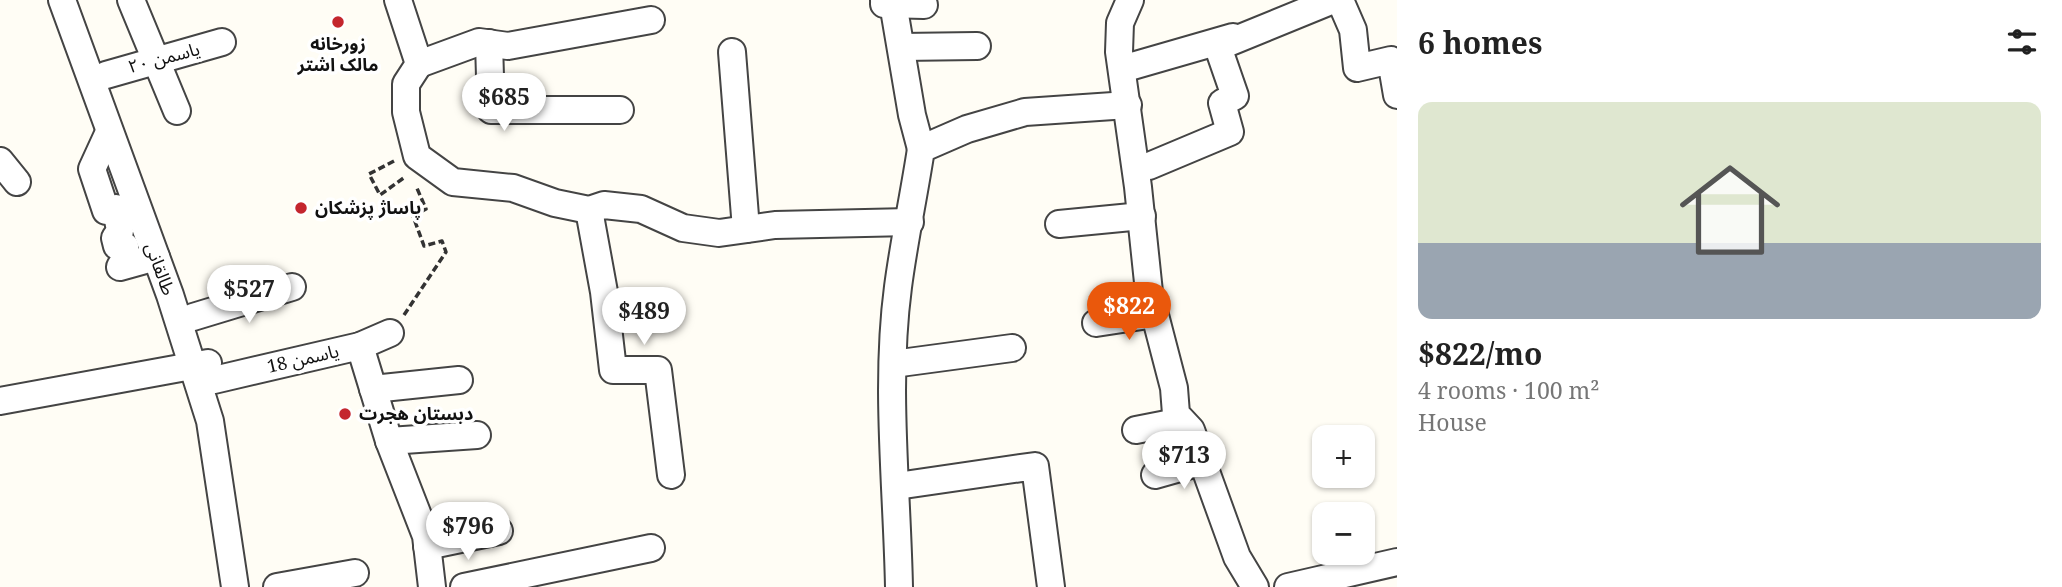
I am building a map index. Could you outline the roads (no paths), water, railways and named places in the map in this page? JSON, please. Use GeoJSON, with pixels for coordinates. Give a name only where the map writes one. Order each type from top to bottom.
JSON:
{"type":"FeatureCollection","features":[{"type":"Feature","properties":{"kind":"street","name":"طالقانی"},"geometry":{"type":"LineString","coordinates":[[62,0],[156,257],[222,407],[252,587]]}},
{"type":"Feature","properties":{"kind":"street","name":"طالقانی"},"geometry":{"type":"LineString","coordinates":[[78,0],[193,317],[205,370],[235,587]]}},
{"type":"Feature","properties":{"kind":"street"},"geometry":{"type":"LineString","coordinates":[[131,0],[150,52],[158,59],[177,111]]}},
{"type":"Feature","properties":{"kind":"street"},"geometry":{"type":"LineString","coordinates":[[398,0],[419,64]]}},
{"type":"Feature","properties":{"kind":"street"},"geometry":{"type":"LineString","coordinates":[[1130,0],[1119,23],[1122,69],[1142,216],[1149,292],[1174,388],[1175,414],[1191,430],[1200,462],[1237,556],[1255,587]]}},
{"type":"Feature","properties":{"kind":"street"},"geometry":{"type":"LineString","coordinates":[[1149,166],[1230,132],[1222,103],[1236,96],[1218,47],[1334,0]]}},
{"type":"Feature","properties":{"kind":"street"},"geometry":{"type":"LineString","coordinates":[[1340,0],[1353,30],[1357,68],[1391,60],[1397,96]]}},
{"type":"Feature","properties":{"kind":"street"},"geometry":{"type":"LineString","coordinates":[[884,2],[924,5]]}},
{"type":"Feature","properties":{"kind":"street"},"geometry":{"type":"LineString","coordinates":[[884,2],[894,9],[912,115],[921,149],[898,286],[893,364],[899,587]]}},
{"type":"Feature","properties":{"kind":"street"},"geometry":{"type":"LineString","coordinates":[[651,20],[508,46],[479,42],[419,64],[407,84],[406,112],[417,156],[453,183],[513,188],[555,203],[590,210],[604,205],[641,209],[683,228],[719,233],[775,225],[910,222]]}},
{"type":"Feature","properties":{"kind":"street"},"geometry":{"type":"LineString","coordinates":[[1122,69],[1265,27]]}},
{"type":"Feature","properties":{"kind":"street","name":"یاسمن ۲۰"},"geometry":{"type":"LineString","coordinates":[[106,75],[222,42]]}},
{"type":"Feature","properties":{"kind":"street"},"geometry":{"type":"LineString","coordinates":[[489,43],[491,110],[620,110]]}},
{"type":"Feature","properties":{"kind":"street"},"geometry":{"type":"LineString","coordinates":[[901,47],[977,46]]}},
{"type":"Feature","properties":{"kind":"street"},"geometry":{"type":"LineString","coordinates":[[732,52],[746,229]]}},
{"type":"Feature","properties":{"kind":"street"},"geometry":{"type":"LineString","coordinates":[[921,149],[967,129],[1026,112],[1128,105]]}},
{"type":"Feature","properties":{"kind":"street"},"geometry":{"type":"LineString","coordinates":[[109,132],[92,169],[106,211],[116,208],[120,231],[115,238],[117,246],[124,246],[126,257],[120,267],[156,257]]}},
{"type":"Feature","properties":{"kind":"street"},"geometry":{"type":"LineString","coordinates":[[0,162],[17,182]]}},
{"type":"Feature","properties":{"kind":"street"},"geometry":{"type":"LineString","coordinates":[[590,210],[604,292],[613,370],[658,370],[671,475]]}},
{"type":"Feature","properties":{"kind":"street"},"geometry":{"type":"LineString","coordinates":[[1059,224],[1142,216]]}},
{"type":"Feature","properties":{"kind":"street"},"geometry":{"type":"LineString","coordinates":[[193,317],[292,287]]}},
{"type":"Feature","properties":{"kind":"street"},"geometry":{"type":"LineString","coordinates":[[1096,323],[1155,314]]}},
{"type":"Feature","properties":{"kind":"street","name":"یاسمن 18"},"geometry":{"type":"LineString","coordinates":[[0,401],[360,346],[390,333]]}},
{"type":"Feature","properties":{"kind":"street"},"geometry":{"type":"LineString","coordinates":[[360,346],[389,441],[412,494],[428,546],[432,587]]}},
{"type":"Feature","properties":{"kind":"street"},"geometry":{"type":"LineString","coordinates":[[893,364],[1012,348]]}},
{"type":"Feature","properties":{"kind":"street"},"geometry":{"type":"LineString","coordinates":[[373,389],[458,380]]}},
{"type":"Feature","properties":{"kind":"street"},"geometry":{"type":"LineString","coordinates":[[1136,430],[1182,421]]}},
{"type":"Feature","properties":{"kind":"street"},"geometry":{"type":"LineString","coordinates":[[389,441],[477,435]]}},
{"type":"Feature","properties":{"kind":"street"},"geometry":{"type":"LineString","coordinates":[[1155,475],[1200,462]]}},
{"type":"Feature","properties":{"kind":"street"},"geometry":{"type":"LineString","coordinates":[[897,486],[1034,466],[1051,587]]}},
{"type":"Feature","properties":{"kind":"street"},"geometry":{"type":"LineString","coordinates":[[428,546],[499,531]]}},
{"type":"Feature","properties":{"kind":"street"},"geometry":{"type":"LineString","coordinates":[[464,587],[651,548]]}},
{"type":"Feature","properties":{"kind":"street"},"geometry":{"type":"LineString","coordinates":[[1288,587],[1397,562]]}},
{"type":"Feature","properties":{"kind":"street"},"geometry":{"type":"LineString","coordinates":[[277,587],[355,573]]}},
{"type":"Feature","properties":{"kind":"place","name":"زورخانه مالک اشتر"},"geometry":{"type":"Point","coordinates":[338,22]}},
{"type":"Feature","properties":{"kind":"place","name":"پاساژ پزشکان"},"geometry":{"type":"Point","coordinates":[301,208]}},
{"type":"Feature","properties":{"kind":"place","name":"دبستان هجرت"},"geometry":{"type":"Point","coordinates":[345,414]}}]}
